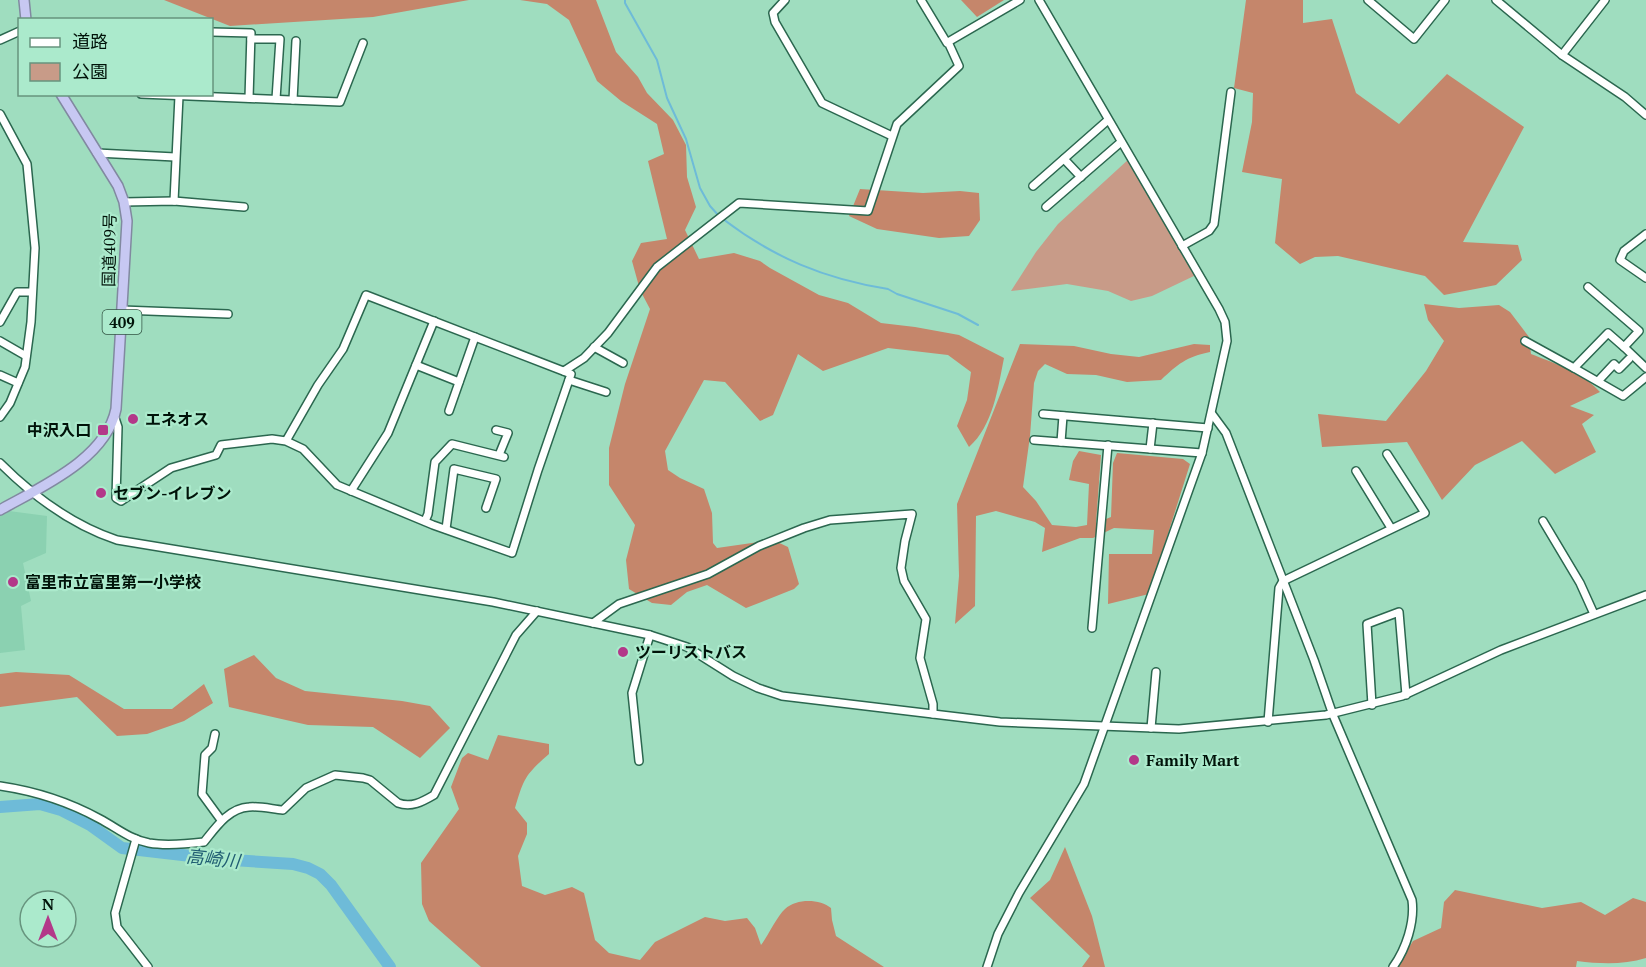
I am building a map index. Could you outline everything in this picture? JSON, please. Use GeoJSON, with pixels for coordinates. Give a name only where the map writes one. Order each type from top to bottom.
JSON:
{"type":"FeatureCollection","features":[{"type":"Feature","properties":{"kind":"highway"},"geometry":{"type":"LineString","coordinates":[[24,0],[26,18]]}},
{"type":"Feature","properties":{"kind":"highway","name":"国道409号"},"geometry":{"type":"LineString","coordinates":[[0,510],[80,463],[102,439],[114,418],[123,310],[127,221],[124,202],[118,186],[62,96]]}},
{"type":"Feature","properties":{"kind":"street"},"geometry":{"type":"LineString","coordinates":[[785,0],[773,13],[775,22],[822,103],[892,136]]}},
{"type":"Feature","properties":{"kind":"street"},"geometry":{"type":"LineString","coordinates":[[564,371],[584,358],[594,347],[630,305],[657,267],[739,203],[868,211],[897,124],[959,66],[948,42],[946,43],[921,0]]}},
{"type":"Feature","properties":{"kind":"street"},"geometry":{"type":"LineString","coordinates":[[948,42],[1020,0]]}},
{"type":"Feature","properties":{"kind":"street"},"geometry":{"type":"LineString","coordinates":[[987,967],[998,934],[1019,893],[1083,784],[1154,592],[1202,453],[1226,350],[1225,322],[1220,309],[1039,0]]}},
{"type":"Feature","properties":{"kind":"street"},"geometry":{"type":"LineString","coordinates":[[1368,0],[1414,39],[1445,0]]}},
{"type":"Feature","properties":{"kind":"street"},"geometry":{"type":"LineString","coordinates":[[1496,0],[1562,55],[1617,91],[1646,115]]}},
{"type":"Feature","properties":{"kind":"street"},"geometry":{"type":"LineString","coordinates":[[1562,55],[1605,0]]}},
{"type":"Feature","properties":{"kind":"street"},"geometry":{"type":"LineString","coordinates":[[0,40],[18,32]]}},
{"type":"Feature","properties":{"kind":"street"},"geometry":{"type":"LineString","coordinates":[[213,32],[251,33],[249,98]]}},
{"type":"Feature","properties":{"kind":"street"},"geometry":{"type":"LineString","coordinates":[[251,39],[280,39],[276,99]]}},
{"type":"Feature","properties":{"kind":"street"},"geometry":{"type":"LineString","coordinates":[[293,100],[296,41]]}},
{"type":"Feature","properties":{"kind":"street"},"geometry":{"type":"LineString","coordinates":[[174,201],[179,96],[340,102],[363,42]]}},
{"type":"Feature","properties":{"kind":"street"},"geometry":{"type":"LineString","coordinates":[[1182,246],[1209,231],[1214,224],[1231,92]]}},
{"type":"Feature","properties":{"kind":"street"},"geometry":{"type":"LineString","coordinates":[[0,114],[27,164],[34,248],[31,322],[25,367],[10,403],[0,417]]}},
{"type":"Feature","properties":{"kind":"street"},"geometry":{"type":"LineString","coordinates":[[1033,186],[1108,120]]}},
{"type":"Feature","properties":{"kind":"street"},"geometry":{"type":"LineString","coordinates":[[1047,207],[1121,142]]}},
{"type":"Feature","properties":{"kind":"street"},"geometry":{"type":"LineString","coordinates":[[98,153],[176,157]]}},
{"type":"Feature","properties":{"kind":"street"},"geometry":{"type":"LineString","coordinates":[[1064,159],[1081,177]]}},
{"type":"Feature","properties":{"kind":"street"},"geometry":{"type":"LineString","coordinates":[[124,202],[174,201],[244,207]]}},
{"type":"Feature","properties":{"kind":"street"},"geometry":{"type":"LineString","coordinates":[[1646,234],[1624,251],[1620,260],[1646,278]]}},
{"type":"Feature","properties":{"kind":"street"},"geometry":{"type":"LineString","coordinates":[[1588,287],[1639,331],[1624,347]]}},
{"type":"Feature","properties":{"kind":"street"},"geometry":{"type":"LineString","coordinates":[[0,322],[17,292],[32,292]]}},
{"type":"Feature","properties":{"kind":"street"},"geometry":{"type":"LineString","coordinates":[[114,418],[118,427],[116,498],[121,501],[171,468],[216,455],[221,445],[272,439],[286,441],[303,450],[337,485],[512,553],[571,374],[366,295],[343,349],[318,385],[286,441]]}},
{"type":"Feature","properties":{"kind":"street"},"geometry":{"type":"LineString","coordinates":[[123,310],[228,314]]}},
{"type":"Feature","properties":{"kind":"street"},"geometry":{"type":"LineString","coordinates":[[351,491],[388,433],[434,321]]}},
{"type":"Feature","properties":{"kind":"street"},"geometry":{"type":"LineString","coordinates":[[1574,368],[1608,333],[1646,368]]}},
{"type":"Feature","properties":{"kind":"street"},"geometry":{"type":"LineString","coordinates":[[449,411],[474,337]]}},
{"type":"Feature","properties":{"kind":"street"},"geometry":{"type":"LineString","coordinates":[[0,341],[26,356]]}},
{"type":"Feature","properties":{"kind":"street"},"geometry":{"type":"LineString","coordinates":[[1525,341],[1623,396],[1646,377]]}},
{"type":"Feature","properties":{"kind":"street"},"geometry":{"type":"LineString","coordinates":[[594,347],[623,363]]}},
{"type":"Feature","properties":{"kind":"street"},"geometry":{"type":"LineString","coordinates":[[1600,379],[1614,364],[1619,369],[1629,359]]}},
{"type":"Feature","properties":{"kind":"street"},"geometry":{"type":"LineString","coordinates":[[416,365],[459,382]]}},
{"type":"Feature","properties":{"kind":"street"},"geometry":{"type":"LineString","coordinates":[[0,375],[18,383]]}},
{"type":"Feature","properties":{"kind":"street"},"geometry":{"type":"LineString","coordinates":[[569,380],[606,392]]}},
{"type":"Feature","properties":{"kind":"street"},"geometry":{"type":"LineString","coordinates":[[1043,414],[1208,428]]}},
{"type":"Feature","properties":{"kind":"street"},"geometry":{"type":"LineString","coordinates":[[1212,414],[1226,433],[1333,715],[1412,900],[1408,936],[1393,967]]}},
{"type":"Feature","properties":{"kind":"street"},"geometry":{"type":"LineString","coordinates":[[1061,441],[1064,416]]}},
{"type":"Feature","properties":{"kind":"street"},"geometry":{"type":"LineString","coordinates":[[1150,450],[1153,423]]}},
{"type":"Feature","properties":{"kind":"street"},"geometry":{"type":"LineString","coordinates":[[425,521],[435,462],[452,444],[502,456],[508,433],[496,430]]}},
{"type":"Feature","properties":{"kind":"street"},"geometry":{"type":"LineString","coordinates":[[1034,440],[1202,453]]}},
{"type":"Feature","properties":{"kind":"street"},"geometry":{"type":"LineString","coordinates":[[1092,628],[1108,445]]}},
{"type":"Feature","properties":{"kind":"street"},"geometry":{"type":"LineString","coordinates":[[1268,722],[1279,588],[1283,581],[1425,513],[1387,454]]}},
{"type":"Feature","properties":{"kind":"street"},"geometry":{"type":"LineString","coordinates":[[0,463],[59,513],[84,527],[117,540],[205,553],[537,611],[650,635],[687,647],[733,676],[770,692],[795,698],[1000,722],[1204,728],[1333,715],[1406,695],[1501,650],[1646,595]]}},
{"type":"Feature","properties":{"kind":"street"},"geometry":{"type":"LineString","coordinates":[[446,529],[453,469],[496,479],[486,508]]}},
{"type":"Feature","properties":{"kind":"street"},"geometry":{"type":"LineString","coordinates":[[1356,471],[1391,528]]}},
{"type":"Feature","properties":{"kind":"street"},"geometry":{"type":"LineString","coordinates":[[593,623],[619,603],[708,574],[759,546],[804,528],[830,520],[912,514],[901,568],[904,581],[927,620],[920,658],[933,704],[933,714]]}},
{"type":"Feature","properties":{"kind":"street"},"geometry":{"type":"LineString","coordinates":[[1543,521],[1580,583],[1594,614]]}},
{"type":"Feature","properties":{"kind":"street"},"geometry":{"type":"LineString","coordinates":[[0,786],[30,790],[64,803],[100,819],[121,833],[150,844],[204,842],[221,820],[229,814],[248,807],[283,810],[306,788],[334,775],[370,780],[384,794],[403,805],[418,804],[434,795],[516,634],[537,611]]}},
{"type":"Feature","properties":{"kind":"street"},"geometry":{"type":"LineString","coordinates":[[1372,705],[1367,624],[1399,612],[1406,695]]}},
{"type":"Feature","properties":{"kind":"street"},"geometry":{"type":"LineString","coordinates":[[639,761],[632,693],[650,635]]}},
{"type":"Feature","properties":{"kind":"street"},"geometry":{"type":"LineString","coordinates":[[1151,728],[1156,672]]}},
{"type":"Feature","properties":{"kind":"street"},"geometry":{"type":"LineString","coordinates":[[215,734],[212,748],[205,755],[202,794],[221,820]]}},
{"type":"Feature","properties":{"kind":"street"},"geometry":{"type":"LineString","coordinates":[[136,839],[115,913],[117,927],[148,967]]}},
{"type":"Feature","properties":{"kind":"shaded area"},"geometry":{"type":"Polygon","coordinates":[[[164,0],[469,0],[373,17],[230,26],[164,0]]]}},
{"type":"Feature","properties":{"kind":"shaded area"},"geometry":{"type":"Polygon","coordinates":[[[520,0],[596,0],[616,52],[638,77],[647,93],[673,120],[686,145],[687,177],[696,207],[685,230],[699,259],[734,253],[760,261],[819,295],[848,303],[881,323],[959,335],[1004,358],[997,394],[989,418],[969,447],[957,426],[967,400],[971,372],[948,355],[888,348],[823,371],[798,354],[773,415],[760,421],[725,382],[704,380],[665,451],[668,470],[704,489],[712,513],[713,543],[717,548],[773,540],[788,547],[799,584],[794,589],[746,608],[707,585],[687,592],[671,605],[652,603],[629,589],[626,560],[635,525],[609,485],[609,448],[625,384],[650,309],[640,290],[632,261],[641,243],[667,239],[648,161],[664,154],[657,124],[621,101],[597,81],[569,20],[547,4],[520,0]]]}},
{"type":"Feature","properties":{"kind":"shaded area"},"geometry":{"type":"Polygon","coordinates":[[[961,0],[1004,0],[977,17],[961,0]]]}},
{"type":"Feature","properties":{"kind":"shaded area"},"geometry":{"type":"Polygon","coordinates":[[[1246,0],[1303,0],[1303,23],[1332,19],[1356,93],[1399,124],[1447,74],[1524,127],[1463,242],[1518,245],[1522,260],[1496,285],[1444,295],[1425,276],[1338,256],[1315,257],[1300,264],[1275,243],[1282,179],[1242,172],[1252,122],[1253,93],[1234,88],[1246,0]]]}},
{"type":"Feature","properties":{"kind":"shaded area"},"geometry":{"type":"Polygon","coordinates":[[[860,189],[923,193],[960,191],[979,193],[980,220],[969,236],[939,238],[877,229],[849,216],[860,189]]]}},
{"type":"Feature","properties":{"kind":"shaded area"},"geometry":{"type":"Polygon","coordinates":[[[1424,304],[1459,308],[1499,305],[1510,312],[1529,337],[1531,354],[1577,374],[1600,392],[1570,406],[1594,415],[1582,424],[1596,452],[1555,474],[1522,441],[1475,465],[1442,500],[1407,442],[1322,447],[1318,414],[1386,421],[1426,371],[1444,341],[1428,320],[1424,304]]]}},
{"type":"Feature","properties":{"kind":"shaded area"},"geometry":{"type":"Polygon","coordinates":[[[1020,344],[1074,346],[1139,357],[1194,344],[1210,345],[1210,352],[1183,362],[1161,380],[1127,382],[1096,375],[1067,374],[1045,364],[1038,371],[1034,383],[1023,487],[1036,501],[1052,525],[1076,527],[1087,525],[1089,484],[1069,480],[1073,461],[1079,451],[1101,455],[1096,523],[1111,517],[1113,463],[1117,453],[1183,459],[1190,464],[1149,594],[1108,604],[1109,554],[1152,554],[1154,530],[1114,528],[1093,538],[1080,538],[1042,552],[1045,528],[1035,522],[996,511],[976,516],[975,606],[955,624],[959,576],[957,504],[1020,344]]]}},
{"type":"Feature","properties":{"kind":"shaded area","name":"富里市立富里第一小学校"},"geometry":{"type":"Polygon","coordinates":[[[9,511],[47,516],[46,553],[23,563],[31,601],[21,606],[25,650],[0,653],[0,516],[9,511]]]}},
{"type":"Feature","properties":{"kind":"shaded area"},"geometry":{"type":"Polygon","coordinates":[[[254,655],[276,678],[305,691],[430,706],[450,728],[420,758],[373,727],[308,725],[229,707],[224,669],[254,655]]]}},
{"type":"Feature","properties":{"kind":"shaded area"},"geometry":{"type":"Polygon","coordinates":[[[16,672],[69,675],[124,709],[172,709],[204,684],[213,703],[184,721],[147,734],[117,736],[77,697],[0,707],[0,674],[16,672]]]}},
{"type":"Feature","properties":{"kind":"shaded area"},"geometry":{"type":"Polygon","coordinates":[[[498,735],[549,744],[549,754],[526,778],[515,808],[527,823],[527,834],[518,856],[522,886],[545,895],[572,887],[584,893],[595,940],[609,953],[640,960],[655,942],[705,917],[725,921],[747,918],[755,928],[761,945],[785,909],[802,901],[815,901],[831,908],[836,936],[884,967],[481,967],[429,921],[422,904],[421,863],[459,809],[451,787],[462,758],[468,753],[488,760],[498,735]]]}},
{"type":"Feature","properties":{"kind":"shaded area"},"geometry":{"type":"Polygon","coordinates":[[[1065,847],[1092,916],[1105,967],[1082,967],[1090,956],[1030,898],[1050,880],[1065,847]]]}},
{"type":"Feature","properties":{"kind":"shaded area"},"geometry":{"type":"Polygon","coordinates":[[[1455,890],[1542,908],[1581,902],[1605,915],[1633,898],[1646,902],[1646,958],[1612,963],[1577,961],[1576,967],[1397,967],[1413,941],[1441,928],[1444,902],[1455,890]]]}},
{"type":"Feature","properties":{"kind":"green space"},"geometry":{"type":"Polygon","coordinates":[[[1130,158],[1196,275],[1152,296],[1131,301],[1108,291],[1067,284],[1011,291],[1036,252],[1058,224],[1130,158]]]}},
{"type":"Feature","properties":{"kind":"waterway"},"geometry":{"type":"LineString","coordinates":[[625,0],[657,60],[667,98],[686,139],[700,188],[710,206],[719,216]]}},
{"type":"Feature","properties":{"kind":"waterway"},"geometry":{"type":"LineString","coordinates":[[723,219],[761,245],[801,265],[843,279],[888,289],[958,314],[978,325]]}},
{"type":"Feature","properties":{"kind":"waterway","name":"高崎川"},"geometry":{"type":"LineString","coordinates":[[0,807],[40,804],[61,810],[90,825],[122,848],[217,859],[293,864],[308,868],[320,874],[331,885],[390,967]]}},
{"type":"Feature","properties":{"kind":"place","name":"エネオス"},"geometry":{"type":"Point","coordinates":[133,419]}},
{"type":"Feature","properties":{"kind":"place","name":"中沢入口"},"geometry":{"type":"Point","coordinates":[103,430]}},
{"type":"Feature","properties":{"kind":"place","name":"セブン-イレブン"},"geometry":{"type":"Point","coordinates":[101,493]}},
{"type":"Feature","properties":{"kind":"place","name":"富里市立富里第一小学校"},"geometry":{"type":"Point","coordinates":[13,582]}},
{"type":"Feature","properties":{"kind":"place","name":"ツーリストバス"},"geometry":{"type":"Point","coordinates":[623,652]}},
{"type":"Feature","properties":{"kind":"place","name":"Family Mart"},"geometry":{"type":"Point","coordinates":[1134,760]}}]}
